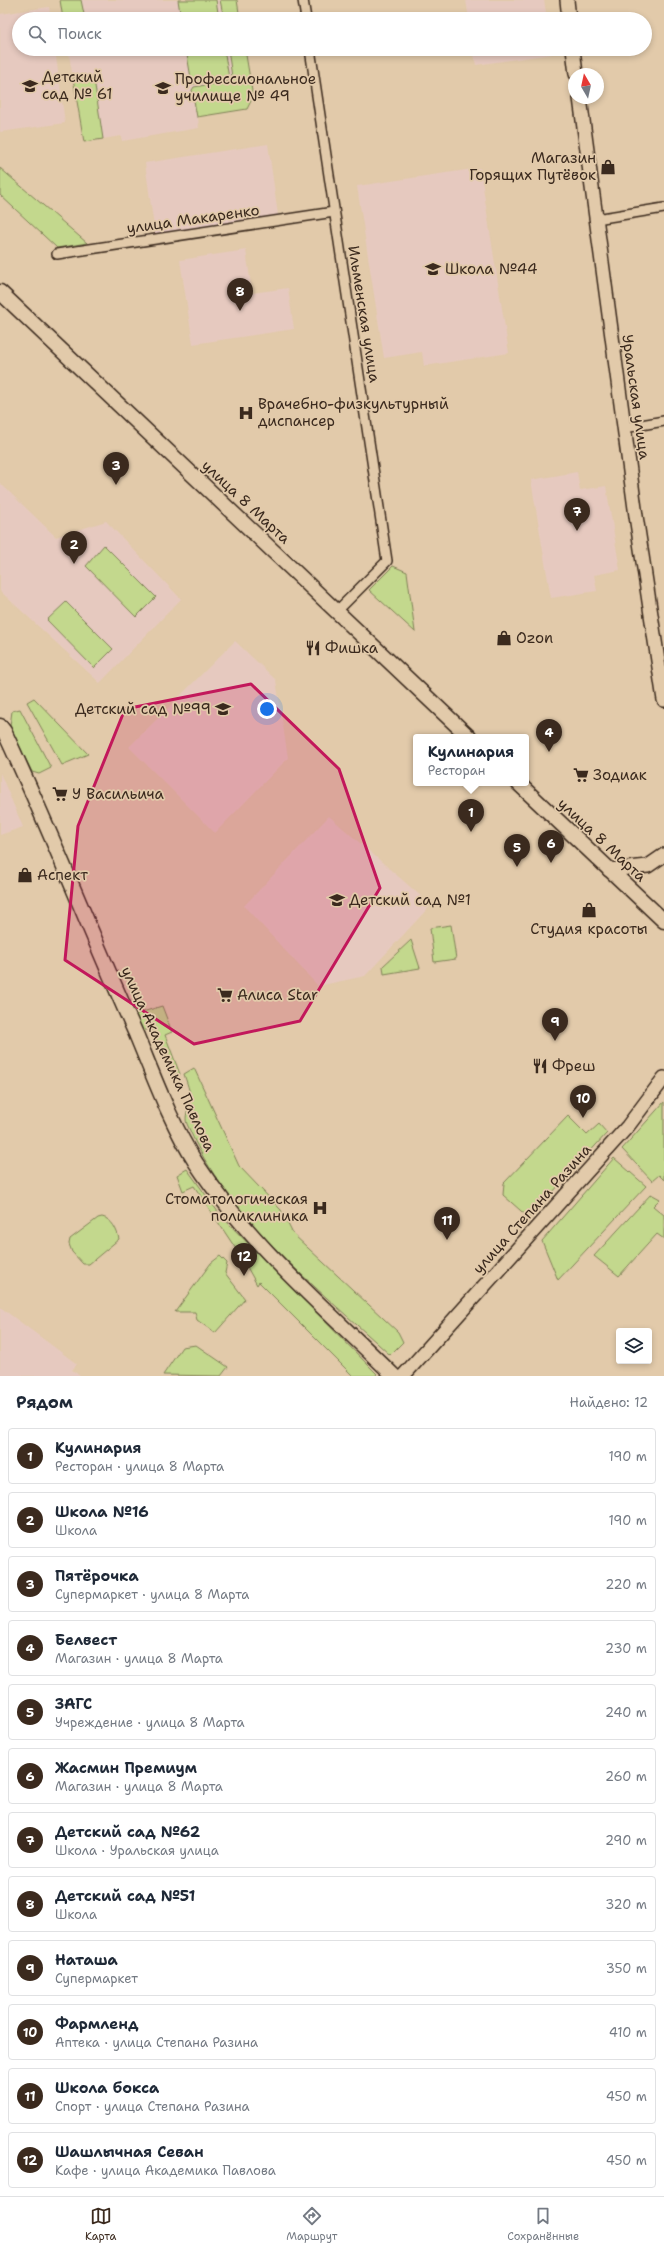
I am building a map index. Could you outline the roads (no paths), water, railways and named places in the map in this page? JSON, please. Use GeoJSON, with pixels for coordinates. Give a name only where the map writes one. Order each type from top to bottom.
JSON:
{"type":"FeatureCollection","features":[{"type":"Feature","properties":{"kind":"main road","name":"улица 8 Марта"},"geometry":{"type":"LineString","coordinates":[[0,292],[466,734]]}},
{"type":"Feature","properties":{"kind":"main road","name":"улица Академика Павлова"},"geometry":{"type":"LineString","coordinates":[[0,726],[28,783],[74,894],[171,1115],[195,1162],[230,1209],[259,1244],[394,1376]]}},
{"type":"Feature","properties":{"kind":"main road","name":"улица 8 Марта"},"geometry":{"type":"LineString","coordinates":[[521,786],[664,921]]}},
{"type":"Feature","properties":{"kind":"street"},"geometry":{"type":"LineString","coordinates":[[303,0],[305,12]]}},
{"type":"Feature","properties":{"kind":"street"},"geometry":{"type":"LineString","coordinates":[[567,0],[568,12]]}},
{"type":"Feature","properties":{"kind":"street","name":"Ильменская улица"},"geometry":{"type":"LineString","coordinates":[[311,56],[387,561],[337,611]]}},
{"type":"Feature","properties":{"kind":"street"},"geometry":{"type":"LineString","coordinates":[[574,56],[575,68]]}},
{"type":"Feature","properties":{"kind":"street","name":"Уральская улица"},"geometry":{"type":"LineString","coordinates":[[581,104],[624,428],[664,700]]}},
{"type":"Feature","properties":{"kind":"street"},"geometry":{"type":"LineString","coordinates":[[596,220],[664,208]]}},
{"type":"Feature","properties":{"kind":"street","name":"улица Макаренко"},"geometry":{"type":"LineString","coordinates":[[57,254],[334,212]]}},
{"type":"Feature","properties":{"kind":"street"},"geometry":{"type":"LineString","coordinates":[[624,428],[664,421]]}},
{"type":"Feature","properties":{"kind":"street"},"geometry":{"type":"LineString","coordinates":[[609,870],[648,866],[664,855]]}},
{"type":"Feature","properties":{"kind":"street","name":"улица Степана Разина"},"geometry":{"type":"LineString","coordinates":[[403,1376],[612,1145],[662,1082]]}},
{"type":"Feature","properties":{"kind":"place","name":"Детский сад № 61"},"geometry":{"type":"Point","coordinates":[30,86]}},
{"type":"Feature","properties":{"kind":"place","name":"Профессиональное училище № 49"},"geometry":{"type":"Point","coordinates":[163,88]}},
{"type":"Feature","properties":{"kind":"place","name":"Магазин Горящих Путёвок"},"geometry":{"type":"Point","coordinates":[608,167]}},
{"type":"Feature","properties":{"kind":"place","name":"Школа №44"},"geometry":{"type":"Point","coordinates":[433,269]}},
{"type":"Feature","properties":{"kind":"place","name":"Детский сад №51"},"geometry":{"type":"Point","coordinates":[240,311]}},
{"type":"Feature","properties":{"kind":"place","name":"Врачебно-физкультурный диспансер"},"geometry":{"type":"Point","coordinates":[246,413]}},
{"type":"Feature","properties":{"kind":"place","name":"Пятёрочка"},"geometry":{"type":"Point","coordinates":[116,485]}},
{"type":"Feature","properties":{"kind":"place","name":"Детский сад №62"},"geometry":{"type":"Point","coordinates":[577,531]}},
{"type":"Feature","properties":{"kind":"place","name":"Школа №16"},"geometry":{"type":"Point","coordinates":[74,564]}},
{"type":"Feature","properties":{"kind":"place","name":"Ozon"},"geometry":{"type":"Point","coordinates":[504,638]}},
{"type":"Feature","properties":{"kind":"place","name":"Фишка"},"geometry":{"type":"Point","coordinates":[313,648]}},
{"type":"Feature","properties":{"kind":"place","name":"Детский сад №99"},"geometry":{"type":"Point","coordinates":[223,709]}},
{"type":"Feature","properties":{"kind":"place","name":"Белвест"},"geometry":{"type":"Point","coordinates":[549,752]}},
{"type":"Feature","properties":{"kind":"place","name":"Зодиак"},"geometry":{"type":"Point","coordinates":[581,775]}},
{"type":"Feature","properties":{"kind":"place","name":"У Васильича"},"geometry":{"type":"Point","coordinates":[60,794]}},
{"type":"Feature","properties":{"kind":"place","name":"Кулинария"},"geometry":{"type":"Point","coordinates":[471,832]}},
{"type":"Feature","properties":{"kind":"place","name":"Жасмин Премиум"},"geometry":{"type":"Point","coordinates":[551,863]}},
{"type":"Feature","properties":{"kind":"place","name":"ЗАГС"},"geometry":{"type":"Point","coordinates":[517,867]}},
{"type":"Feature","properties":{"kind":"place","name":"Аспект"},"geometry":{"type":"Point","coordinates":[25,875]}},
{"type":"Feature","properties":{"kind":"place","name":"Детский сад №1"},"geometry":{"type":"Point","coordinates":[337,900]}},
{"type":"Feature","properties":{"kind":"place","name":"Студия красоты"},"geometry":{"type":"Point","coordinates":[589,910]}},
{"type":"Feature","properties":{"kind":"place","name":"Алиса Star"},"geometry":{"type":"Point","coordinates":[225,995]}},
{"type":"Feature","properties":{"kind":"place","name":"Наташа"},"geometry":{"type":"Point","coordinates":[555,1041]}},
{"type":"Feature","properties":{"kind":"place","name":"Фреш"},"geometry":{"type":"Point","coordinates":[540,1066]}},
{"type":"Feature","properties":{"kind":"place","name":"Фармленд"},"geometry":{"type":"Point","coordinates":[583,1118]}},
{"type":"Feature","properties":{"kind":"place","name":"Стоматологическая поликлиника"},"geometry":{"type":"Point","coordinates":[320,1208]}},
{"type":"Feature","properties":{"kind":"place","name":"Школа бокса"},"geometry":{"type":"Point","coordinates":[447,1240]}},
{"type":"Feature","properties":{"kind":"place","name":"Шашлычная Севан"},"geometry":{"type":"Point","coordinates":[244,1276]}}]}
